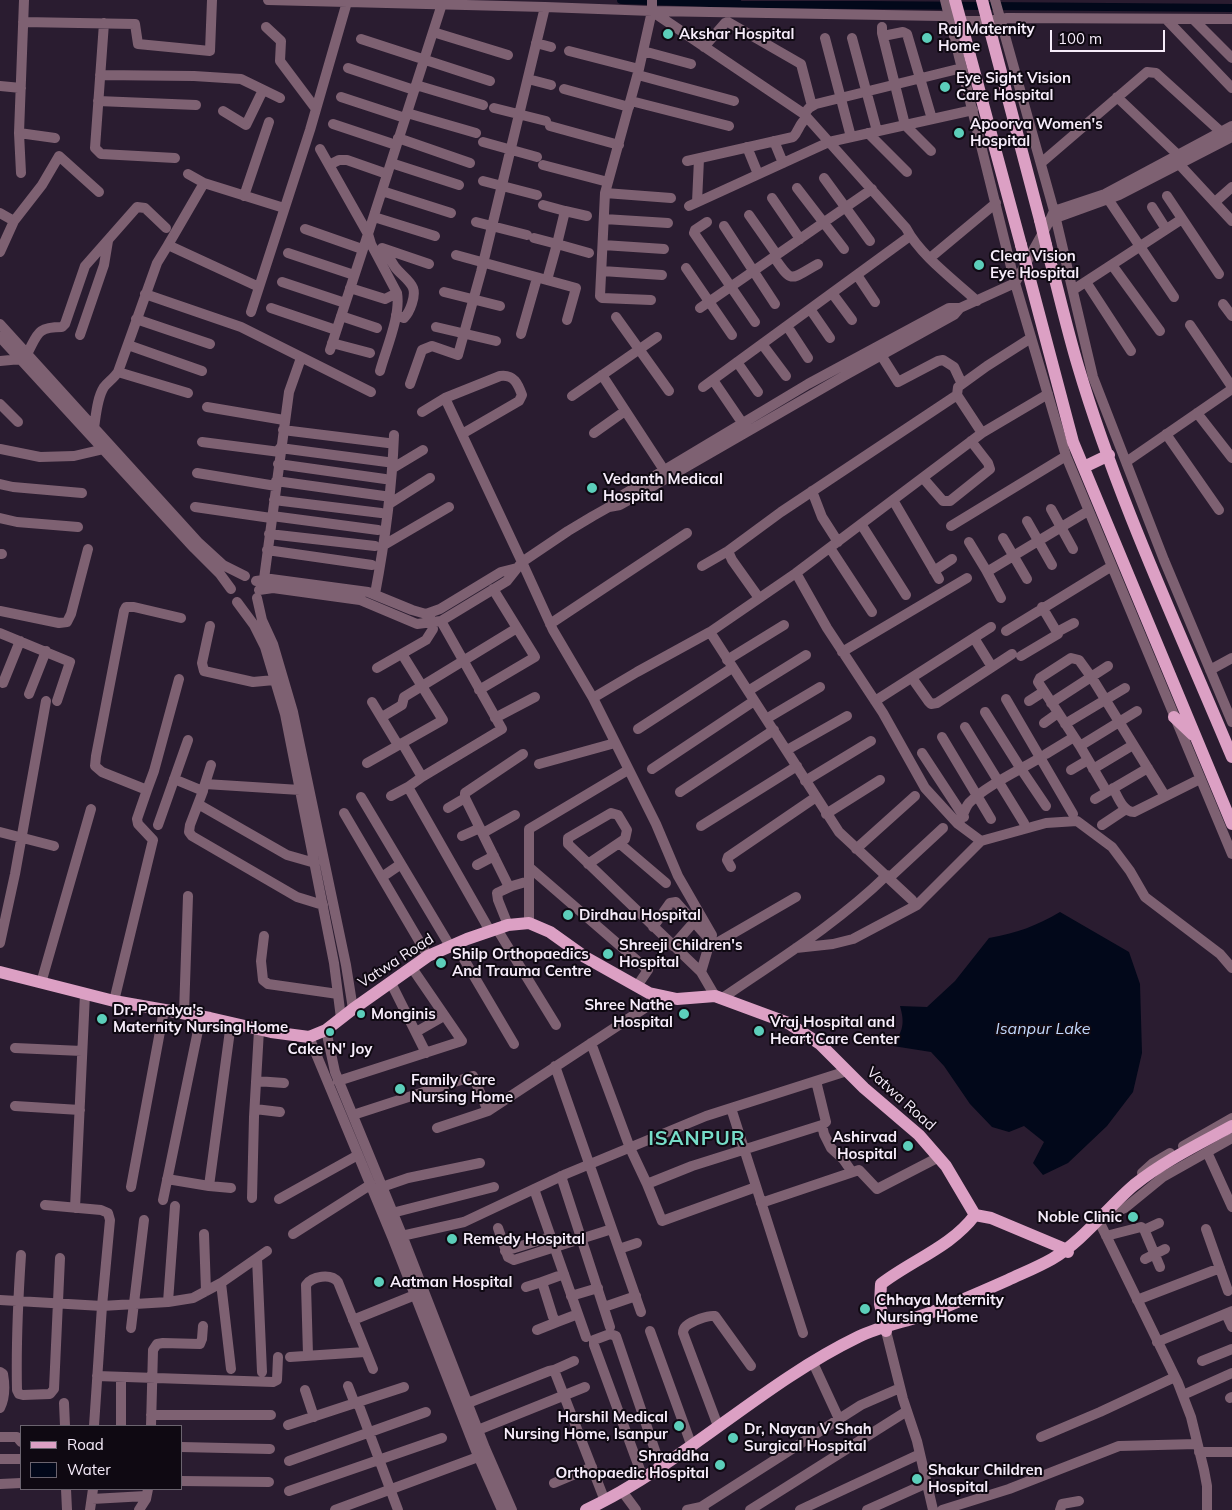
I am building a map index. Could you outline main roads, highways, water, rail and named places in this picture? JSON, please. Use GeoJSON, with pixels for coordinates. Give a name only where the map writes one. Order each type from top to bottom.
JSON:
{"type":"FeatureCollection","features":[{"type":"Feature","properties":{"kind":"main road"},"geometry":{"type":"LineString","coordinates":[[956,0],[955,19],[1021,246],[1073,442],[1196,739],[1214,796],[1232,824]]}},
{"type":"Feature","properties":{"kind":"main road"},"geometry":{"type":"LineString","coordinates":[[982,0],[992,19],[1050,218],[1046,245],[1078,366],[1108,455],[1136,527],[1232,757]]}},
{"type":"Feature","properties":{"kind":"main road"},"geometry":{"type":"LineString","coordinates":[[1084,467],[1108,455]]}},
{"type":"Feature","properties":{"kind":"main road"},"geometry":{"type":"LineString","coordinates":[[1174,717],[1196,739]]}},
{"type":"Feature","properties":{"kind":"main road","name":"Vatwa Road"},"geometry":{"type":"LineString","coordinates":[[0,972],[114,1001],[201,1016],[259,1030],[309,1037],[326,1030],[428,956],[498,928],[529,923],[550,932],[585,957],[649,993],[676,999],[718,998],[788,1023],[820,1044],[864,1088],[919,1135],[946,1166],[975,1215]]}},
{"type":"Feature","properties":{"kind":"main road"},"geometry":{"type":"LineString","coordinates":[[1118,1204],[1134,1185],[1162,1165],[1232,1126]]}},
{"type":"Feature","properties":{"kind":"main road"},"geometry":{"type":"LineString","coordinates":[[586,1510],[604,1505],[630,1502],[814,1365],[861,1339],[982,1292],[1066,1251],[1118,1204],[1164,1169],[1232,1131]]}},
{"type":"Feature","properties":{"kind":"main road"},"geometry":{"type":"LineString","coordinates":[[885,1329],[880,1304],[881,1284],[953,1237],[968,1225],[975,1215],[991,1218],[1066,1251]]}},
{"type":"Feature","properties":{"kind":"main road"},"geometry":{"type":"LineString","coordinates":[[630,1502],[643,1478],[661,1468],[692,1444],[812,1362],[860,1336],[885,1329]]}},
{"type":"Feature","properties":{"kind":"water","name":"Isanpur Lake"},"geometry":{"type":"Polygon","coordinates":[[[1060,912],[1129,952],[1140,984],[1142,1053],[1133,1092],[1107,1126],[1068,1163],[1043,1175],[1033,1163],[1044,1142],[1024,1126],[1009,1132],[992,1127],[970,1104],[944,1066],[931,1052],[893,1046],[902,1027],[900,1006],[927,1007],[955,981],[989,938],[1026,928],[1060,912]]]}},
{"type":"Feature","properties":{"kind":"waterway"},"geometry":{"type":"LineString","coordinates":[[621,0],[741,4],[1232,8]]}},
{"type":"Feature","properties":{"kind":"place","name":"Akshar Hospital"},"geometry":{"type":"Point","coordinates":[668,34]}},
{"type":"Feature","properties":{"kind":"place","name":"Raj Maternity Home"},"geometry":{"type":"Point","coordinates":[927,38]}},
{"type":"Feature","properties":{"kind":"place","name":"Eye Sight Vision Care Hospital"},"geometry":{"type":"Point","coordinates":[945,87]}},
{"type":"Feature","properties":{"kind":"place","name":"Apoorva Women's Hospital"},"geometry":{"type":"Point","coordinates":[959,133]}},
{"type":"Feature","properties":{"kind":"place","name":"Clear Vision Eye Hospital"},"geometry":{"type":"Point","coordinates":[979,265]}},
{"type":"Feature","properties":{"kind":"place","name":"Vedanth Medical Hospital"},"geometry":{"type":"Point","coordinates":[592,488]}},
{"type":"Feature","properties":{"kind":"place","name":"Dirdhau Hospital"},"geometry":{"type":"Point","coordinates":[568,915]}},
{"type":"Feature","properties":{"kind":"place","name":"Shreeji Children's Hospital"},"geometry":{"type":"Point","coordinates":[608,954]}},
{"type":"Feature","properties":{"kind":"place","name":"Shilp Orthopaedics And Trauma Centre"},"geometry":{"type":"Point","coordinates":[441,963]}},
{"type":"Feature","properties":{"kind":"place","name":"Monginis"},"geometry":{"type":"Point","coordinates":[361,1014]}},
{"type":"Feature","properties":{"kind":"place","name":"Shree Nathe Hospital"},"geometry":{"type":"Point","coordinates":[684,1014]}},
{"type":"Feature","properties":{"kind":"place","name":"Dr. Pandya's Maternity Nursing Home"},"geometry":{"type":"Point","coordinates":[102,1019]}},
{"type":"Feature","properties":{"kind":"place","name":"Vraj Hospital and Heart Care Center"},"geometry":{"type":"Point","coordinates":[759,1031]}},
{"type":"Feature","properties":{"kind":"place","name":"Cake 'N' Joy"},"geometry":{"type":"Point","coordinates":[330,1032]}},
{"type":"Feature","properties":{"kind":"place","name":"Family Care Nursing Home"},"geometry":{"type":"Point","coordinates":[400,1089]}},
{"type":"Feature","properties":{"kind":"place","name":"Ashirvad Hospital"},"geometry":{"type":"Point","coordinates":[908,1146]}},
{"type":"Feature","properties":{"kind":"place","name":"Noble Clinic"},"geometry":{"type":"Point","coordinates":[1133,1217]}},
{"type":"Feature","properties":{"kind":"place","name":"Remedy Hospital"},"geometry":{"type":"Point","coordinates":[452,1239]}},
{"type":"Feature","properties":{"kind":"place","name":"Aatman Hospital"},"geometry":{"type":"Point","coordinates":[379,1282]}},
{"type":"Feature","properties":{"kind":"place","name":"Chhaya Maternity Nursing Home"},"geometry":{"type":"Point","coordinates":[865,1309]}},
{"type":"Feature","properties":{"kind":"place","name":"Harshil Medical Nursing Home, Isanpur"},"geometry":{"type":"Point","coordinates":[679,1426]}},
{"type":"Feature","properties":{"kind":"place","name":"Dr, Nayan V Shah Surgical Hospital"},"geometry":{"type":"Point","coordinates":[733,1438]}},
{"type":"Feature","properties":{"kind":"place","name":"Shraddha Orthopaedic Hospital"},"geometry":{"type":"Point","coordinates":[720,1465]}},
{"type":"Feature","properties":{"kind":"place","name":"Shakur Children Hospital"},"geometry":{"type":"Point","coordinates":[917,1479]}},
{"type":"Feature","properties":{"kind":"district","name":"ISANPUR"},"geometry":{"type":"Point","coordinates":[697,1139]}}]}
